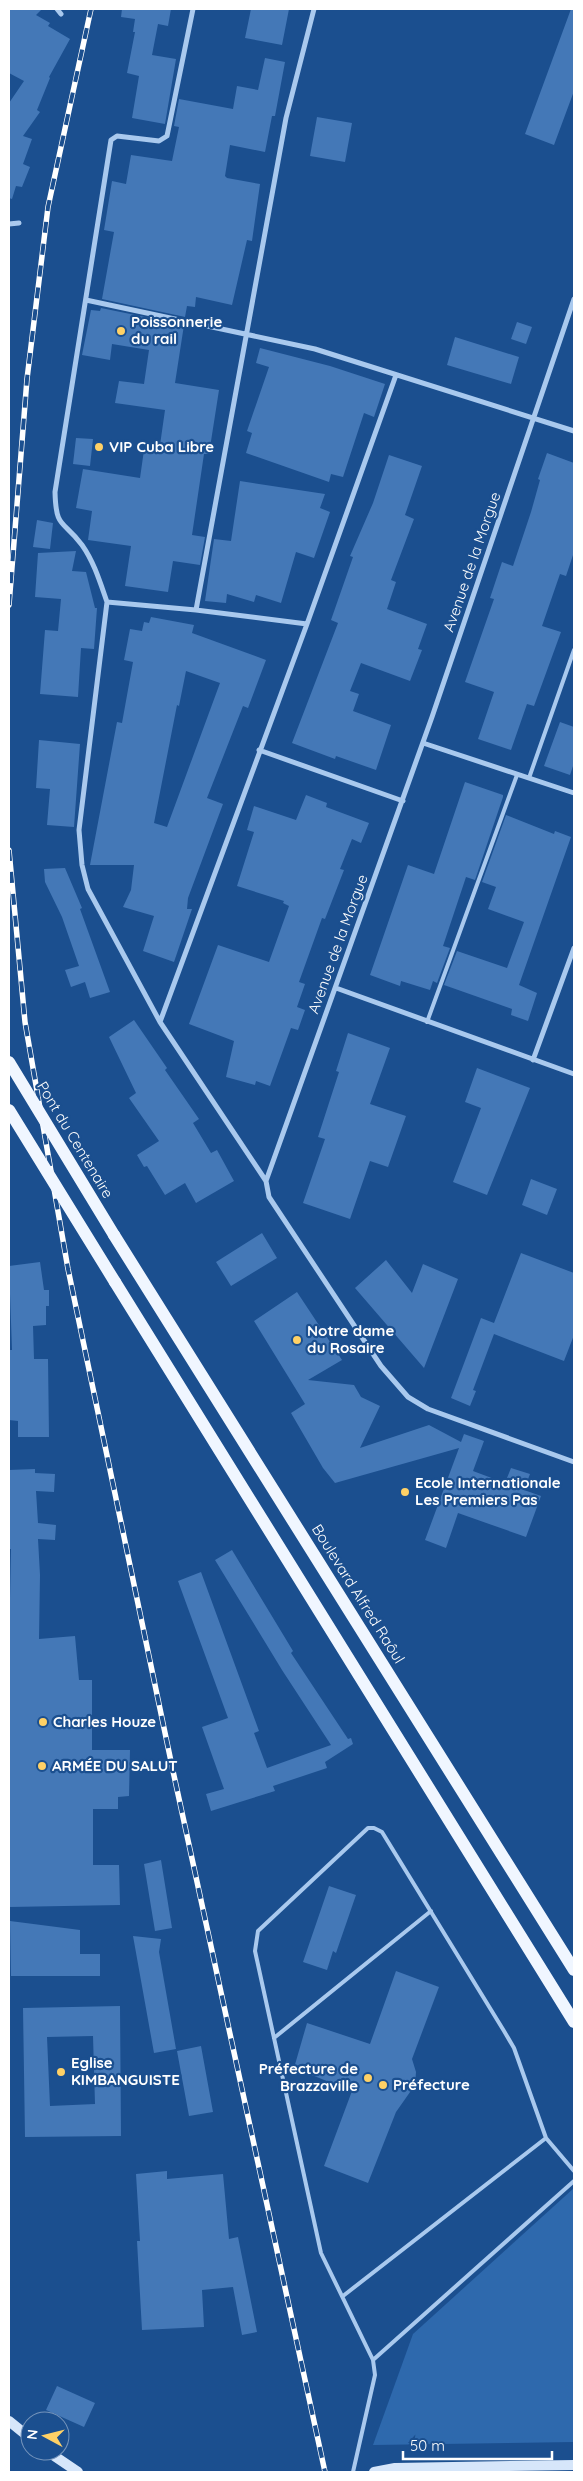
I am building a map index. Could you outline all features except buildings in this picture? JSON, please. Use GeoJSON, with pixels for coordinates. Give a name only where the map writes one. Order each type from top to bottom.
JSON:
{"type":"FeatureCollection","features":[{"type":"Feature","properties":{"kind":"main road","name":"Pont du Centenaire"},"geometry":{"type":"LineString","coordinates":[[9,1062],[114,1235]]}},
{"type":"Feature","properties":{"kind":"main road"},"geometry":{"type":"LineString","coordinates":[[9,1110],[574,2022]]}},
{"type":"Feature","properties":{"kind":"main road","name":"Boulevard Alfred Raôul"},"geometry":{"type":"LineString","coordinates":[[114,1235],[574,1970]]}},
{"type":"Feature","properties":{"kind":"main road"},"geometry":{"type":"LineString","coordinates":[[9,2422],[20,2430]]}},
{"type":"Feature","properties":{"kind":"main road"},"geometry":{"type":"LineString","coordinates":[[62,2461],[78,2472]]}},
{"type":"Feature","properties":{"kind":"main road"},"geometry":{"type":"LineString","coordinates":[[374,2472],[395,2468],[574,2464]]}},
{"type":"Feature","properties":{"kind":"street"},"geometry":{"type":"LineString","coordinates":[[56,9],[61,14]]}},
{"type":"Feature","properties":{"kind":"street"},"geometry":{"type":"LineString","coordinates":[[193,9],[167,136],[159,141],[118,136],[111,140],[55,492],[56,512],[61,524],[81,544],[96,570],[107,602],[79,830],[82,865],[88,889],[160,1022],[266,1181],[269,1197],[381,1366],[408,1397],[428,1409],[574,1462]]}},
{"type":"Feature","properties":{"kind":"street"},"geometry":{"type":"LineString","coordinates":[[196,610],[286,118],[314,9]]}},
{"type":"Feature","properties":{"kind":"street"},"geometry":{"type":"LineString","coordinates":[[9,224],[19,222]]}},
{"type":"Feature","properties":{"kind":"street","name":"Avenue de la Morgue"},"geometry":{"type":"LineString","coordinates":[[266,1181],[278,1142],[403,801],[574,299]]}},
{"type":"Feature","properties":{"kind":"street"},"geometry":{"type":"LineString","coordinates":[[86,300],[315,349],[574,431]]}},
{"type":"Feature","properties":{"kind":"street"},"geometry":{"type":"LineString","coordinates":[[160,1022],[307,624],[396,375]]}},
{"type":"Feature","properties":{"kind":"street"},"geometry":{"type":"LineString","coordinates":[[107,602],[196,610],[307,624]]}},
{"type":"Feature","properties":{"kind":"street"},"geometry":{"type":"LineString","coordinates":[[423,743],[574,793]]}},
{"type":"Feature","properties":{"kind":"street"},"geometry":{"type":"LineString","coordinates":[[259,750],[403,801]]}},
{"type":"Feature","properties":{"kind":"street"},"geometry":{"type":"LineString","coordinates":[[533,1060],[574,948]]}},
{"type":"Feature","properties":{"kind":"street"},"geometry":{"type":"LineString","coordinates":[[336,988],[574,1074]]}},
{"type":"Feature","properties":{"kind":"lane"},"geometry":{"type":"LineString","coordinates":[[529,778],[574,650]]}},
{"type":"Feature","properties":{"kind":"lane"},"geometry":{"type":"LineString","coordinates":[[427,1022],[517,774]]}},
{"type":"Feature","properties":{"kind":"lane"},"geometry":{"type":"LineString","coordinates":[[354,2472],[375,2375],[373,2360],[321,2253],[255,1951],[258,1931],[368,1828],[374,1828],[382,1832],[514,2048],[546,2138],[574,2171]]}},
{"type":"Feature","properties":{"kind":"lane"},"geometry":{"type":"LineString","coordinates":[[274,2038],[431,1911]]}},
{"type":"Feature","properties":{"kind":"lane"},"geometry":{"type":"LineString","coordinates":[[343,2296],[546,2138]]}},
{"type":"Feature","properties":{"kind":"lane"},"geometry":{"type":"LineString","coordinates":[[373,2360],[574,2181]]}},
{"type":"Feature","properties":{"kind":"shaded area"},"geometry":{"type":"Polygon","coordinates":[[[574,2188],[574,2442],[373,2445],[413,2334],[574,2188]]]}},
{"type":"Feature","properties":{"kind":"railway"},"geometry":{"type":"LineString","coordinates":[[9,605],[27,379],[48,207],[91,9]]}},
{"type":"Feature","properties":{"kind":"railway"},"geometry":{"type":"LineString","coordinates":[[9,850],[25,1022],[68,1269],[173,1771],[325,2472]]}},
{"type":"Feature","properties":{"kind":"place","name":"Poissonnerie du rail"},"geometry":{"type":"Point","coordinates":[121,331]}},
{"type":"Feature","properties":{"kind":"place","name":"VIP Cuba Libre"},"geometry":{"type":"Point","coordinates":[99,447]}},
{"type":"Feature","properties":{"kind":"place","name":"Notre dame du Rosaire"},"geometry":{"type":"Point","coordinates":[297,1340]}},
{"type":"Feature","properties":{"kind":"place","name":"Ecole Internationale Les Premiers Pas"},"geometry":{"type":"Point","coordinates":[405,1492]}},
{"type":"Feature","properties":{"kind":"place","name":"Charles Houze"},"geometry":{"type":"Point","coordinates":[43,1722]}},
{"type":"Feature","properties":{"kind":"place","name":"ARMÉE DU SALUT"},"geometry":{"type":"Point","coordinates":[42,1766]}},
{"type":"Feature","properties":{"kind":"place","name":"Eglise KIMBANGUISTE"},"geometry":{"type":"Point","coordinates":[61,2072]}},
{"type":"Feature","properties":{"kind":"place","name":"Préfecture de Brazzaville"},"geometry":{"type":"Point","coordinates":[368,2078]}},
{"type":"Feature","properties":{"kind":"place","name":"Préfecture"},"geometry":{"type":"Point","coordinates":[383,2085]}}]}
